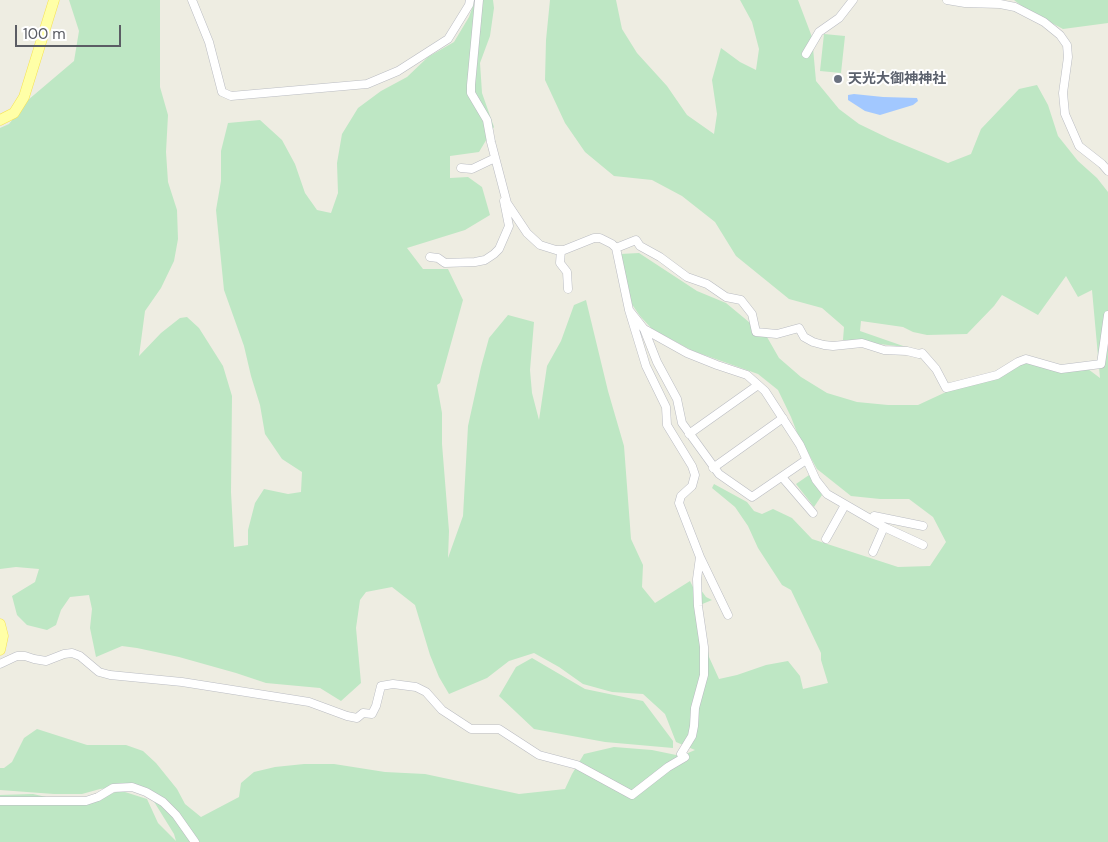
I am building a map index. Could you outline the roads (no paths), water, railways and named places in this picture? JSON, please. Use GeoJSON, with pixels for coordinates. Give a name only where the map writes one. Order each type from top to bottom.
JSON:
{"type":"FeatureCollection","features":[{"type":"Feature","properties":{"kind":"main road"},"geometry":{"type":"LineString","coordinates":[[0,120],[14,113],[24,96],[54,0]]}},
{"type":"Feature","properties":{"kind":"main road"},"geometry":{"type":"LineString","coordinates":[[0,624],[3,642],[0,650]]}},
{"type":"Feature","properties":{"kind":"street"},"geometry":{"type":"LineString","coordinates":[[192,0],[210,42],[222,92],[231,96],[367,84],[375,81],[398,71],[448,39],[469,5],[470,0]]}},
{"type":"Feature","properties":{"kind":"street"},"geometry":{"type":"LineString","coordinates":[[479,0],[471,86],[472,93],[487,120],[507,203],[534,240],[540,245],[564,250],[594,238],[608,241],[616,248],[629,310],[646,366],[666,407],[667,425],[692,466],[695,475],[692,486],[682,496],[679,503],[700,558],[728,615]]}},
{"type":"Feature","properties":{"kind":"street"},"geometry":{"type":"LineString","coordinates":[[806,54],[819,32],[839,18],[853,0]]}},
{"type":"Feature","properties":{"kind":"street"},"geometry":{"type":"LineString","coordinates":[[947,0],[1015,7],[1044,22],[1060,35],[1067,45],[1068,57],[1063,93],[1065,114],[1079,146],[1108,171]]}},
{"type":"Feature","properties":{"kind":"street"},"geometry":{"type":"LineString","coordinates":[[461,168],[472,169],[495,158]]}},
{"type":"Feature","properties":{"kind":"street"},"geometry":{"type":"LineString","coordinates":[[430,257],[438,258],[444,262],[475,262],[485,260],[494,254],[508,232],[509,226],[504,204],[504,194]]}},
{"type":"Feature","properties":{"kind":"street"},"geometry":{"type":"LineString","coordinates":[[616,248],[636,240],[640,246],[664,260],[687,277],[712,287],[726,298],[741,300],[752,314],[756,332],[778,334],[799,328],[804,337],[824,345],[862,343],[884,350],[922,353],[936,369],[946,388],[997,375],[1018,362],[1026,360],[1061,369],[1101,364],[1108,315]]}},
{"type":"Feature","properties":{"kind":"street"},"geometry":{"type":"LineString","coordinates":[[561,250],[560,263],[567,272],[568,289]]}},
{"type":"Feature","properties":{"kind":"street"},"geometry":{"type":"LineString","coordinates":[[629,310],[644,329],[656,362],[677,399],[682,423],[719,474],[745,494],[752,497],[806,460]]}},
{"type":"Feature","properties":{"kind":"street"},"geometry":{"type":"LineString","coordinates":[[644,329],[687,353],[747,375],[765,391],[800,445],[816,480],[827,494],[884,527],[923,545]]}},
{"type":"Feature","properties":{"kind":"street"},"geometry":{"type":"LineString","coordinates":[[689,434],[758,385]]}},
{"type":"Feature","properties":{"kind":"street"},"geometry":{"type":"LineString","coordinates":[[713,468],[783,418]]}},
{"type":"Feature","properties":{"kind":"street"},"geometry":{"type":"LineString","coordinates":[[782,476],[813,513]]}},
{"type":"Feature","properties":{"kind":"street"},"geometry":{"type":"LineString","coordinates":[[826,539],[844,505]]}},
{"type":"Feature","properties":{"kind":"street"},"geometry":{"type":"LineString","coordinates":[[872,520],[874,516],[923,526]]}},
{"type":"Feature","properties":{"kind":"street"},"geometry":{"type":"LineString","coordinates":[[873,552],[884,527]]}},
{"type":"Feature","properties":{"kind":"street"},"geometry":{"type":"LineString","coordinates":[[0,664],[17,656],[46,661],[72,653],[80,656],[99,672],[110,675],[182,682],[309,702],[357,718],[363,713],[372,714],[381,686],[393,684],[416,687],[426,692],[442,710],[471,728],[499,729],[539,755],[576,765],[632,795],[668,767],[685,757],[680,754],[692,736],[695,708],[704,675],[704,647],[698,606],[697,579],[700,558]]}},
{"type":"Feature","properties":{"kind":"street"},"geometry":{"type":"LineString","coordinates":[[0,801],[86,801],[98,797],[113,788],[132,787],[146,792],[163,802],[176,815],[195,842]]}},
{"type":"Feature","properties":{"kind":"water"},"geometry":{"type":"Polygon","coordinates":[[[848,95],[917,98],[918,101],[913,105],[880,115],[865,111],[848,100],[848,95]]]}},
{"type":"Feature","properties":{"kind":"place","name":"天光大御神神社"},"geometry":{"type":"Point","coordinates":[838,79]}}]}
